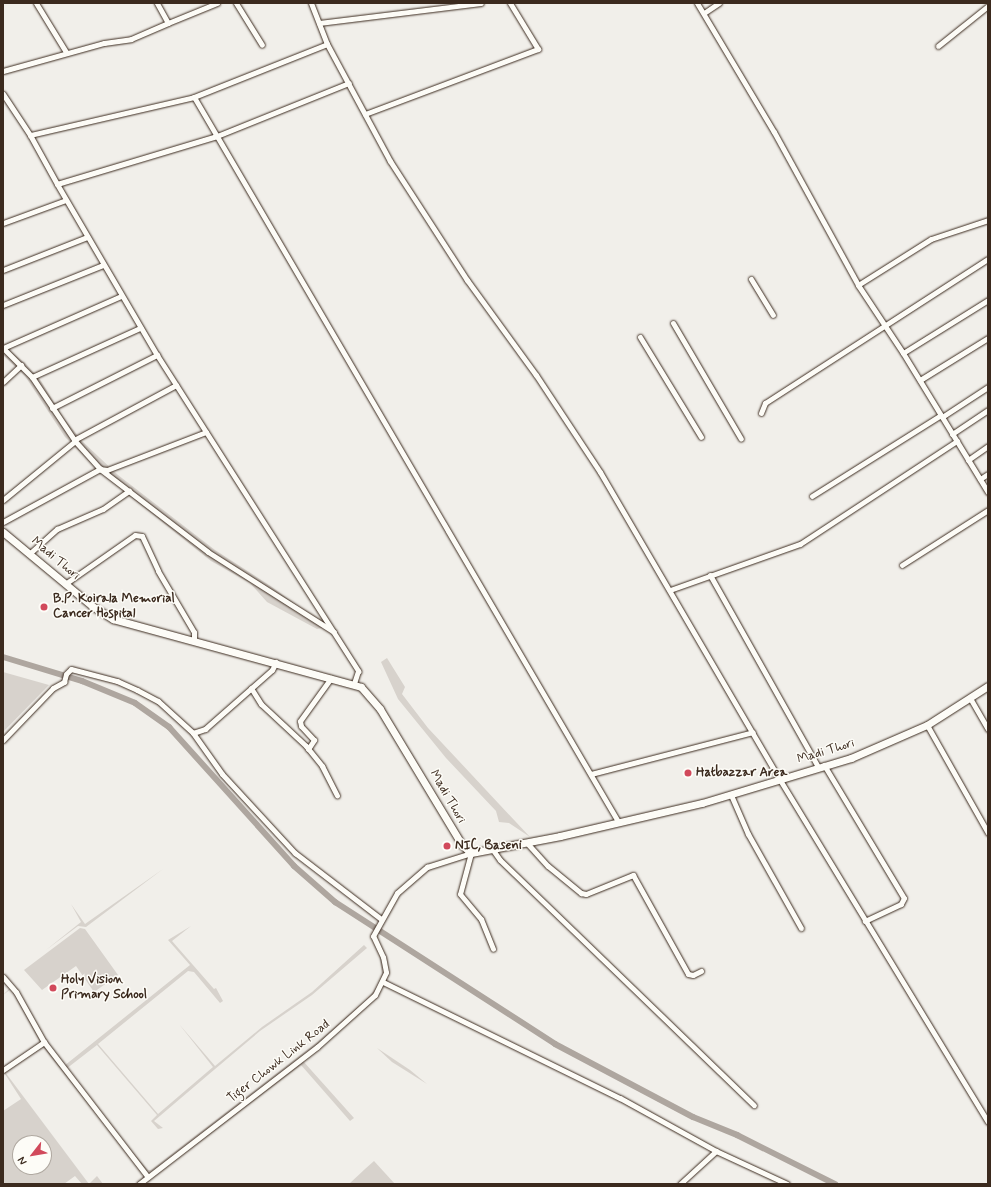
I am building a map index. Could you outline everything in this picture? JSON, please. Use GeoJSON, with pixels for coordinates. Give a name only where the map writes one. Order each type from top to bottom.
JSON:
{"type":"FeatureCollection","features":[{"type":"Feature","properties":{"kind":"main road","name":"Madi Thori"},"geometry":{"type":"LineString","coordinates":[[3,532],[92,606],[113,620],[354,683],[366,691],[380,709],[458,839],[471,853],[493,850],[619,823],[730,795],[780,780],[881,747],[927,725],[988,686]]}},
{"type":"Feature","properties":{"kind":"street"},"geometry":{"type":"LineString","coordinates":[[36,3],[66,52]]}},
{"type":"Feature","properties":{"kind":"street"},"geometry":{"type":"LineString","coordinates":[[157,3],[168,23]]}},
{"type":"Feature","properties":{"kind":"street"},"geometry":{"type":"LineString","coordinates":[[3,71],[66,52],[132,39],[217,3]]}},
{"type":"Feature","properties":{"kind":"street"},"geometry":{"type":"LineString","coordinates":[[236,3],[262,45]]}},
{"type":"Feature","properties":{"kind":"street"},"geometry":{"type":"LineString","coordinates":[[311,3],[327,44],[390,161],[467,280],[536,375],[592,459],[780,780],[988,1122]]}},
{"type":"Feature","properties":{"kind":"street"},"geometry":{"type":"LineString","coordinates":[[319,23],[481,3]]}},
{"type":"Feature","properties":{"kind":"street"},"geometry":{"type":"LineString","coordinates":[[365,114],[538,49],[510,3]]}},
{"type":"Feature","properties":{"kind":"street"},"geometry":{"type":"LineString","coordinates":[[698,3],[774,132],[858,285],[920,380],[988,492]]}},
{"type":"Feature","properties":{"kind":"street"},"geometry":{"type":"LineString","coordinates":[[704,13],[719,3]]}},
{"type":"Feature","properties":{"kind":"street"},"geometry":{"type":"LineString","coordinates":[[938,46],[988,6]]}},
{"type":"Feature","properties":{"kind":"street"},"geometry":{"type":"LineString","coordinates":[[30,135],[194,97],[327,44]]}},
{"type":"Feature","properties":{"kind":"street"},"geometry":{"type":"LineString","coordinates":[[57,184],[217,136],[348,83]]}},
{"type":"Feature","properties":{"kind":"street"},"geometry":{"type":"LineString","coordinates":[[3,94],[30,135],[140,328],[358,671],[354,683]]}},
{"type":"Feature","properties":{"kind":"street"},"geometry":{"type":"LineString","coordinates":[[194,97],[592,774],[619,823]]}},
{"type":"Feature","properties":{"kind":"street"},"geometry":{"type":"LineString","coordinates":[[3,216],[4,222],[66,200]]}},
{"type":"Feature","properties":{"kind":"street"},"geometry":{"type":"LineString","coordinates":[[858,285],[931,239],[988,220]]}},
{"type":"Feature","properties":{"kind":"street"},"geometry":{"type":"LineString","coordinates":[[3,270],[87,237]]}},
{"type":"Feature","properties":{"kind":"street"},"geometry":{"type":"LineString","coordinates":[[761,412],[764,404],[988,259]]}},
{"type":"Feature","properties":{"kind":"street"},"geometry":{"type":"LineString","coordinates":[[3,305],[103,265]]}},
{"type":"Feature","properties":{"kind":"street"},"geometry":{"type":"LineString","coordinates":[[751,278],[773,315]]}},
{"type":"Feature","properties":{"kind":"street"},"geometry":{"type":"LineString","coordinates":[[121,296],[3,348],[21,364],[74,440],[100,469],[208,552],[335,633]]}},
{"type":"Feature","properties":{"kind":"street"},"geometry":{"type":"LineString","coordinates":[[903,353],[988,300]]}},
{"type":"Feature","properties":{"kind":"street"},"geometry":{"type":"LineString","coordinates":[[673,323],[741,439]]}},
{"type":"Feature","properties":{"kind":"street"},"geometry":{"type":"LineString","coordinates":[[32,378],[140,328]]}},
{"type":"Feature","properties":{"kind":"street"},"geometry":{"type":"LineString","coordinates":[[640,337],[701,437]]}},
{"type":"Feature","properties":{"kind":"street"},"geometry":{"type":"LineString","coordinates":[[920,380],[988,338]]}},
{"type":"Feature","properties":{"kind":"street"},"geometry":{"type":"LineString","coordinates":[[52,408],[157,355]]}},
{"type":"Feature","properties":{"kind":"street"},"geometry":{"type":"LineString","coordinates":[[3,382],[21,364]]}},
{"type":"Feature","properties":{"kind":"street"},"geometry":{"type":"LineString","coordinates":[[3,500],[74,440],[176,385]]}},
{"type":"Feature","properties":{"kind":"street"},"geometry":{"type":"LineString","coordinates":[[812,496],[988,387]]}},
{"type":"Feature","properties":{"kind":"street"},"geometry":{"type":"LineString","coordinates":[[952,434],[988,410]]}},
{"type":"Feature","properties":{"kind":"street"},"geometry":{"type":"LineString","coordinates":[[3,522],[100,469],[107,470],[206,432]]}},
{"type":"Feature","properties":{"kind":"street"},"geometry":{"type":"LineString","coordinates":[[670,590],[800,544],[957,441]]}},
{"type":"Feature","properties":{"kind":"street"},"geometry":{"type":"LineString","coordinates":[[968,460],[988,446]]}},
{"type":"Feature","properties":{"kind":"street"},"geometry":{"type":"LineString","coordinates":[[980,479],[988,474]]}},
{"type":"Feature","properties":{"kind":"street"},"geometry":{"type":"LineString","coordinates":[[29,554],[57,529],[103,509],[129,491]]}},
{"type":"Feature","properties":{"kind":"street"},"geometry":{"type":"LineString","coordinates":[[902,565],[988,510]]}},
{"type":"Feature","properties":{"kind":"street"},"geometry":{"type":"LineString","coordinates":[[65,584],[135,535],[142,536],[158,571],[194,632],[194,641]]}},
{"type":"Feature","properties":{"kind":"street"},"geometry":{"type":"LineString","coordinates":[[710,575],[821,766],[904,898],[901,904],[865,921]]}},
{"type":"Feature","properties":{"kind":"street"},"geometry":{"type":"LineString","coordinates":[[193,733],[205,728],[272,670],[276,662]]}},
{"type":"Feature","properties":{"kind":"street"},"geometry":{"type":"LineString","coordinates":[[3,740],[53,688],[64,682],[66,674],[72,669],[130,687],[158,701],[193,733],[222,774],[295,853],[380,922],[404,885],[421,871],[471,853]]}},
{"type":"Feature","properties":{"kind":"street"},"geometry":{"type":"LineString","coordinates":[[308,749],[314,740],[301,726],[300,721],[331,678]]}},
{"type":"Feature","properties":{"kind":"street"},"geometry":{"type":"LineString","coordinates":[[251,688],[261,704],[308,749],[322,766],[337,795]]}},
{"type":"Feature","properties":{"kind":"street"},"geometry":{"type":"LineString","coordinates":[[970,698],[988,729]]}},
{"type":"Feature","properties":{"kind":"street"},"geometry":{"type":"LineString","coordinates":[[927,725],[988,833]]}},
{"type":"Feature","properties":{"kind":"street"},"geometry":{"type":"LineString","coordinates":[[592,774],[752,732]]}},
{"type":"Feature","properties":{"kind":"street"},"geometry":{"type":"LineString","coordinates":[[730,795],[748,834],[801,928]]}},
{"type":"Feature","properties":{"kind":"street"},"geometry":{"type":"LineString","coordinates":[[527,843],[548,866],[582,893],[586,894],[633,875],[688,974],[693,975],[701,971]]}},
{"type":"Feature","properties":{"kind":"street"},"geometry":{"type":"LineString","coordinates":[[493,850],[505,865],[754,1105]]}},
{"type":"Feature","properties":{"kind":"street"},"geometry":{"type":"LineString","coordinates":[[471,853],[460,894],[481,919],[493,949]]}},
{"type":"Feature","properties":{"kind":"street","name":"Tiger Chowk Link Road"},"geometry":{"type":"LineString","coordinates":[[139,1184],[335,1032],[375,996],[383,982],[385,963],[373,940],[380,922]]}},
{"type":"Feature","properties":{"kind":"street"},"geometry":{"type":"LineString","coordinates":[[3,977],[16,992],[44,1042],[148,1177]]}},
{"type":"Feature","properties":{"kind":"street"},"geometry":{"type":"LineString","coordinates":[[383,982],[620,1098],[716,1151],[787,1184]]}},
{"type":"Feature","properties":{"kind":"street"},"geometry":{"type":"LineString","coordinates":[[3,1070],[44,1042]]}},
{"type":"Feature","properties":{"kind":"street"},"geometry":{"type":"LineString","coordinates":[[680,1184],[716,1151]]}},
{"type":"Feature","properties":{"kind":"shaded area"},"geometry":{"type":"Polygon","coordinates":[[[3,345],[26,364],[41,381],[63,417],[82,441],[118,475],[215,550],[272,587],[326,627],[317,629],[267,602],[250,583],[211,561],[100,472],[65,437],[25,376],[3,355],[3,345]]]}},
{"type":"Feature","properties":{"kind":"shaded area"},"geometry":{"type":"Polygon","coordinates":[[[387,658],[405,687],[402,694],[428,728],[530,837],[509,823],[499,822],[496,811],[446,758],[398,699],[381,662],[387,658]]]}},
{"type":"Feature","properties":{"kind":"shaded area"},"geometry":{"type":"Polygon","coordinates":[[[3,672],[49,685],[3,732],[3,672]]]}},
{"type":"Feature","properties":{"kind":"shaded area"},"geometry":{"type":"Polygon","coordinates":[[[163,869],[86,927],[78,926],[46,950],[81,922],[71,904],[85,924],[163,869]]]}},
{"type":"Feature","properties":{"kind":"shaded area"},"geometry":{"type":"Polygon","coordinates":[[[191,926],[172,941],[214,989],[216,988],[223,1001],[220,1003],[194,972],[188,971],[98,1044],[158,1114],[213,1067],[179,1024],[215,1066],[262,1027],[312,992],[364,945],[367,948],[312,995],[260,1031],[154,1121],[163,1128],[158,1129],[151,1121],[157,1115],[97,1045],[66,1069],[64,1066],[190,965],[168,940],[191,926]]]}},
{"type":"Feature","properties":{"kind":"shaded area"},"geometry":{"type":"Polygon","coordinates":[[[80,928],[85,929],[118,975],[94,992],[76,966],[42,990],[24,970],[80,928]]]}},
{"type":"Feature","properties":{"kind":"shaded area"},"geometry":{"type":"Polygon","coordinates":[[[379,953],[384,969],[383,976],[376,991],[323,1040],[151,1172],[146,1171],[116,1133],[148,1170],[151,1170],[316,1043],[367,999],[379,984],[382,974],[379,953]]]}},
{"type":"Feature","properties":{"kind":"shaded area"},"geometry":{"type":"Polygon","coordinates":[[[11,987],[41,1042],[3,1069],[40,1042],[11,989],[3,995],[11,987]]]}},
{"type":"Feature","properties":{"kind":"shaded area"},"geometry":{"type":"Polygon","coordinates":[[[40,1046],[46,1047],[144,1173],[145,1176],[136,1184],[143,1177],[143,1173],[43,1047],[5,1072],[89,1184],[82,1184],[75,1176],[64,1184],[3,1184],[3,1111],[21,1099],[3,1071],[40,1046]]]}},
{"type":"Feature","properties":{"kind":"shaded area"},"geometry":{"type":"Polygon","coordinates":[[[377,1048],[410,1070],[427,1084],[392,1062],[377,1048]]]}},
{"type":"Feature","properties":{"kind":"shaded area"},"geometry":{"type":"Polygon","coordinates":[[[303,1061],[354,1118],[350,1121],[301,1065],[142,1184],[303,1061]]]}},
{"type":"Feature","properties":{"kind":"shaded area"},"geometry":{"type":"Polygon","coordinates":[[[374,1161],[395,1184],[349,1184],[365,1169],[374,1161]]]}},
{"type":"Feature","properties":{"kind":"shaded area"},"geometry":{"type":"Polygon","coordinates":[[[97,1176],[103,1184],[89,1184],[97,1176]]]}},
{"type":"Feature","properties":{"kind":"waterway"},"geometry":{"type":"LineString","coordinates":[[3,657],[82,681],[135,703],[169,727],[294,866],[335,902],[555,1044],[693,1117],[737,1135],[835,1184]]}},
{"type":"Feature","properties":{"kind":"place","name":"B.P. Koirala Memorial Cancer Hospital"},"geometry":{"type":"Point","coordinates":[44,607]}},
{"type":"Feature","properties":{"kind":"place","name":"Hatbazzar Area"},"geometry":{"type":"Point","coordinates":[688,773]}},
{"type":"Feature","properties":{"kind":"place","name":"NIC, Baseni"},"geometry":{"type":"Point","coordinates":[447,846]}},
{"type":"Feature","properties":{"kind":"place","name":"Holy Vision Primary School"},"geometry":{"type":"Point","coordinates":[53,988]}}]}
